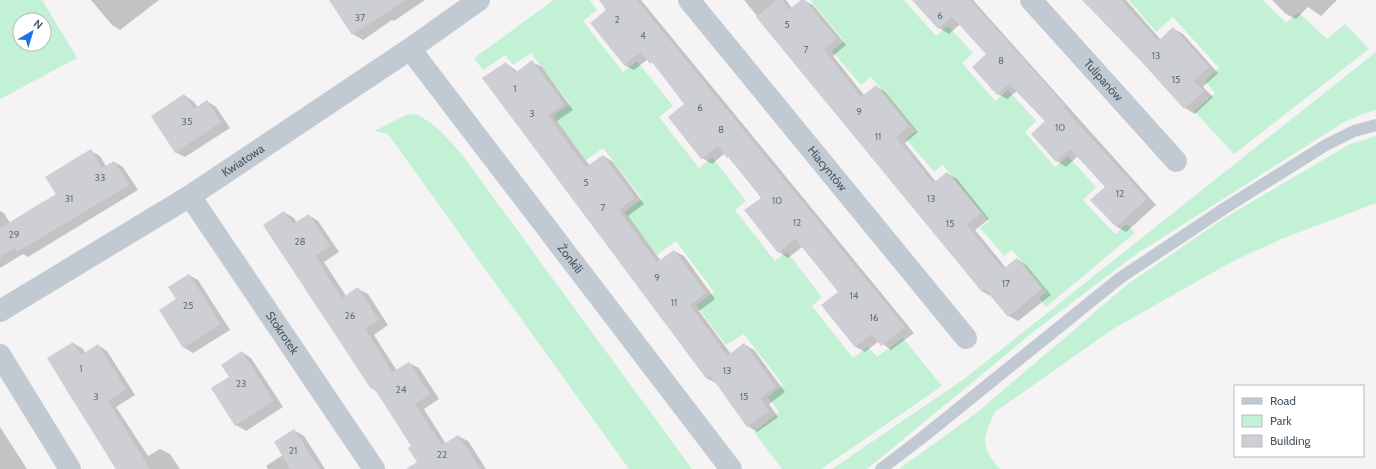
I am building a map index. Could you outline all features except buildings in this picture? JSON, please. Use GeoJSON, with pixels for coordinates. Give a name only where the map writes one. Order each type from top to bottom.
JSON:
{"type":"FeatureCollection","features":[{"type":"Feature","properties":{"kind":"street","name":"Kwiatowa"},"geometry":{"type":"LineString","coordinates":[[0,311],[190,196],[410,49],[479,0]]}},
{"type":"Feature","properties":{"kind":"street","name":"Hiacyntów"},"geometry":{"type":"LineString","coordinates":[[689,0],[966,338]]}},
{"type":"Feature","properties":{"kind":"street","name":"Tulipanów"},"geometry":{"type":"LineString","coordinates":[[1031,0],[1176,161]]}},
{"type":"Feature","properties":{"kind":"street","name":"Żonkili"},"geometry":{"type":"LineString","coordinates":[[410,49],[731,469]]}},
{"type":"Feature","properties":{"kind":"street","name":"Stokrotek"},"geometry":{"type":"LineString","coordinates":[[190,196],[374,469]]}},
{"type":"Feature","properties":{"kind":"street"},"geometry":{"type":"LineString","coordinates":[[0,355],[70,469]]}},
{"type":"Feature","properties":{"kind":"lane"},"geometry":{"type":"LineString","coordinates":[[881,469],[923,437],[1120,278],[1225,208],[1326,145],[1354,131],[1376,125]]}},
{"type":"Feature","properties":{"kind":"green space"},"geometry":{"type":"Polygon","coordinates":[[[0,0],[42,0],[49,12],[12,12],[12,52],[52,52],[52,17],[77,58],[0,99],[0,0]]]}},
{"type":"Feature","properties":{"kind":"green space"},"geometry":{"type":"Polygon","coordinates":[[[554,0],[590,0],[597,10],[583,21],[623,72],[637,61],[673,106],[659,117],[699,168],[712,157],[746,201],[735,210],[775,261],[787,252],[822,297],[812,306],[853,358],[868,347],[877,357],[903,338],[942,386],[821,469],[782,469],[754,432],[779,412],[768,397],[783,385],[744,334],[726,345],[696,305],[714,292],[676,241],[657,255],[624,212],[642,199],[603,148],[586,160],[553,116],[570,104],[531,53],[513,65],[505,55],[483,70],[474,58],[554,0]]]}},
{"type":"Feature","properties":{"kind":"green space"},"geometry":{"type":"Polygon","coordinates":[[[810,0],[904,0],[936,36],[948,26],[973,53],[962,63],[995,101],[1008,90],[1036,121],[1025,132],[1055,167],[1068,156],[1096,187],[1083,200],[1115,234],[1127,224],[1135,233],[1046,307],[1039,298],[1047,292],[1012,250],[1004,256],[980,228],[989,221],[943,165],[934,172],[906,139],[916,131],[871,77],[861,85],[832,51],[844,41],[810,0]]]}},
{"type":"Feature","properties":{"kind":"green space"},"geometry":{"type":"Polygon","coordinates":[[[1129,0],[1263,0],[1286,23],[1298,12],[1327,39],[1345,24],[1369,49],[1234,154],[1194,111],[1215,93],[1205,81],[1219,68],[1173,17],[1156,32],[1129,0]]]}},
{"type":"Feature","properties":{"kind":"green space"},"geometry":{"type":"Polygon","coordinates":[[[1376,52],[1376,110],[1344,122],[1135,255],[1037,329],[867,469],[832,469],[964,379],[1376,52]]]}},
{"type":"Feature","properties":{"kind":"green space"},"geometry":{"type":"Polygon","coordinates":[[[415,114],[422,117],[435,127],[463,156],[692,469],[629,469],[388,134],[374,131],[406,115],[415,114]]]}},
{"type":"Feature","properties":{"kind":"green space"},"geometry":{"type":"Polygon","coordinates":[[[1376,136],[1376,203],[1284,238],[1235,260],[1113,329],[995,412],[987,429],[985,442],[989,454],[1000,469],[899,469],[975,414],[1128,284],[1223,219],[1348,145],[1376,136]]]}}]}
